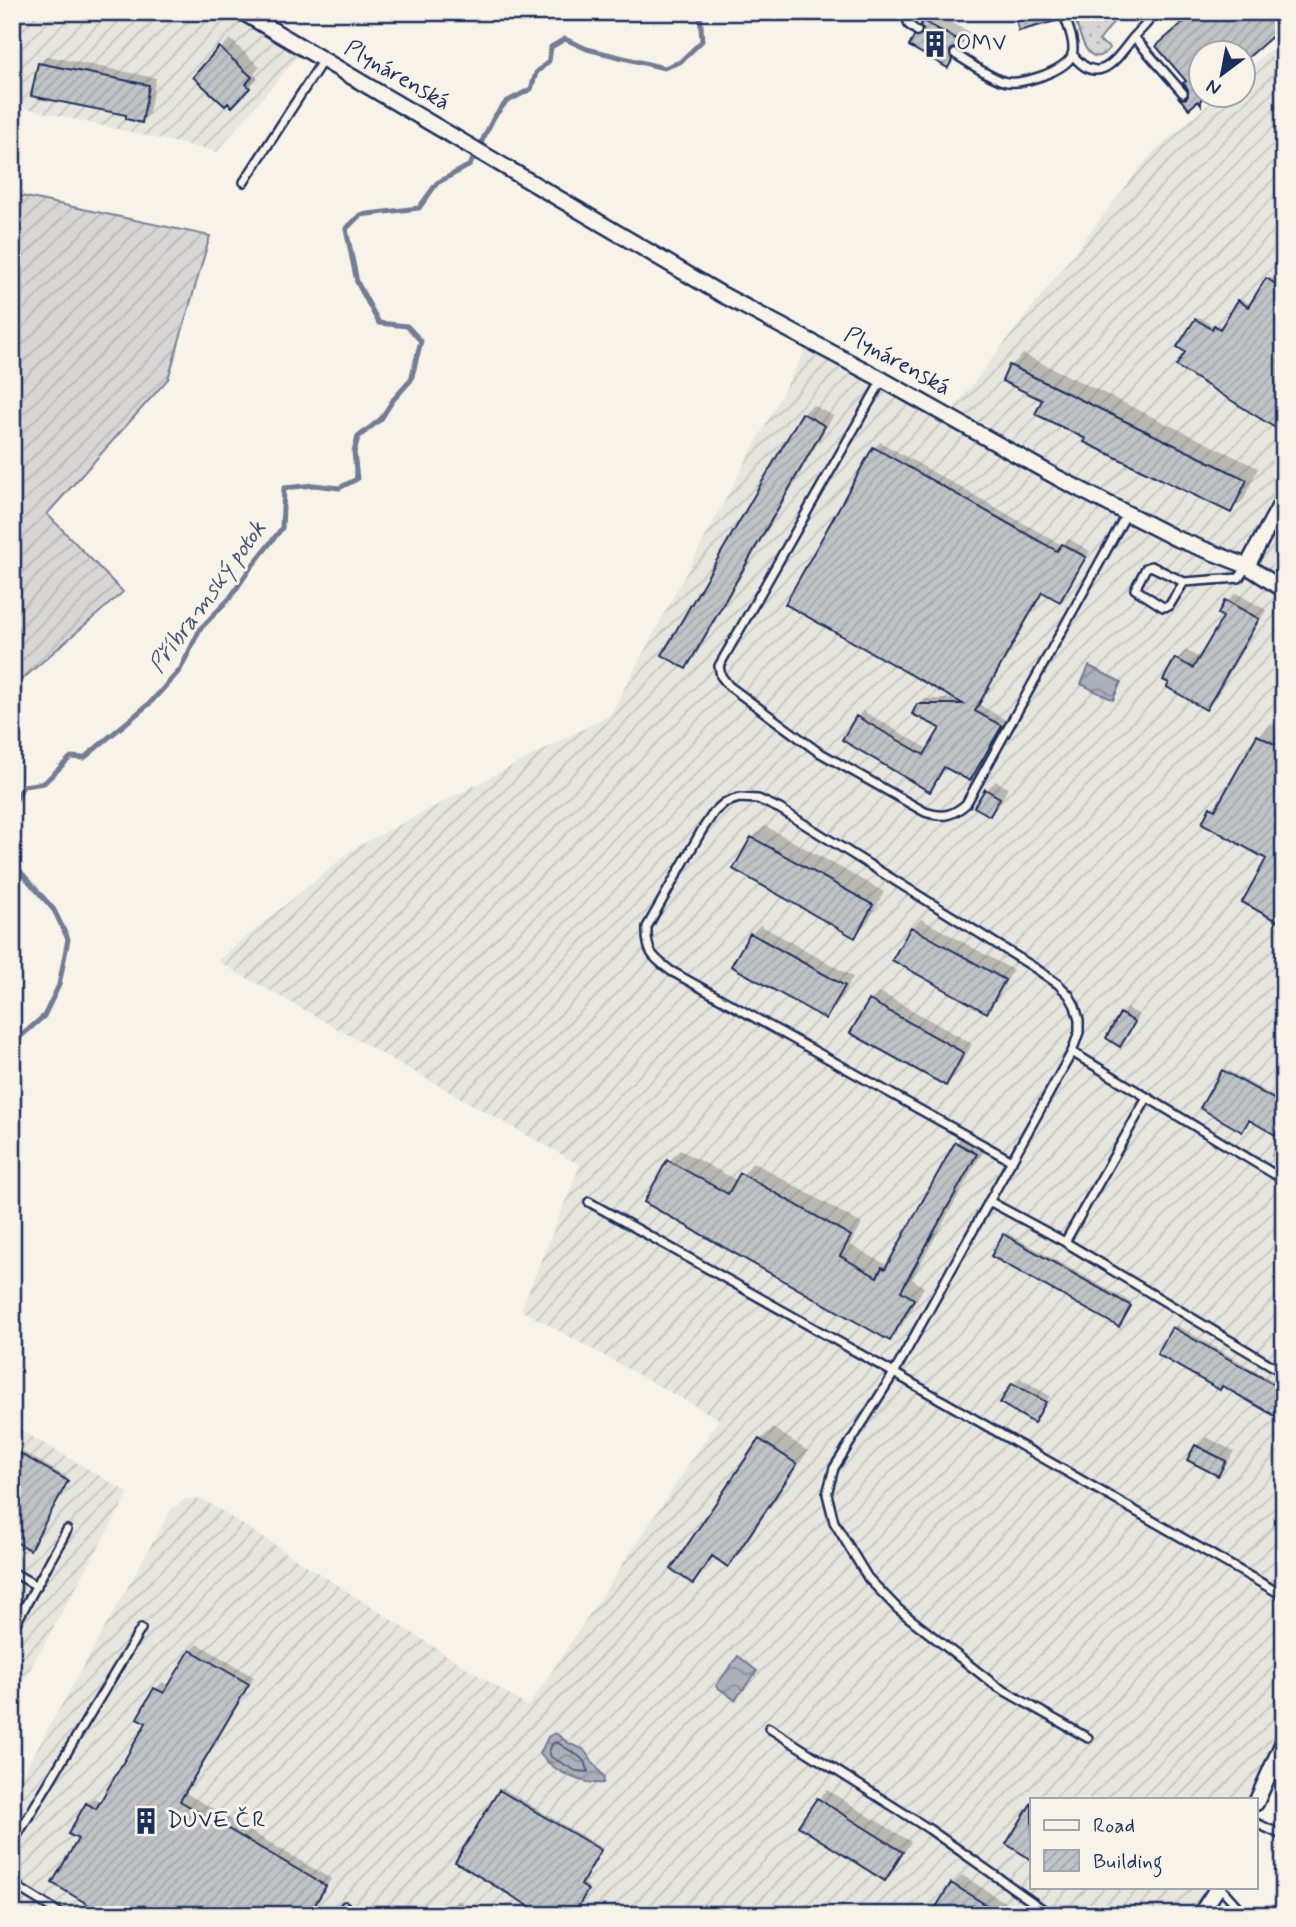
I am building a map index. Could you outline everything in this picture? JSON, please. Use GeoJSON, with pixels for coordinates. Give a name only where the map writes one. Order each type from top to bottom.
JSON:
{"type":"FeatureCollection","features":[{"type":"Feature","properties":{"kind":"street","name":"Plynárenská"},"geometry":{"type":"LineString","coordinates":[[242,12],[721,293],[1058,478],[1175,538],[1247,566],[1284,590]]}},
{"type":"Feature","properties":{"kind":"street"},"geometry":{"type":"LineString","coordinates":[[1247,566],[1284,498]]}},
{"type":"Feature","properties":{"kind":"street"},"geometry":{"type":"LineString","coordinates":[[1258,1798],[1284,1740]]}},
{"type":"Feature","properties":{"kind":"street"},"geometry":{"type":"LineString","coordinates":[[1200,1915],[1218,1888]]}},
{"type":"Feature","properties":{"kind":"lane"},"geometry":{"type":"LineString","coordinates":[[910,12],[907,18],[909,25],[917,31]]}},
{"type":"Feature","properties":{"kind":"lane"},"geometry":{"type":"LineString","coordinates":[[955,54],[1004,82],[1013,83],[1061,68],[1072,54],[1073,48],[1063,12]]}},
{"type":"Feature","properties":{"kind":"lane"},"geometry":{"type":"LineString","coordinates":[[1072,54],[1084,67],[1092,70],[1106,68],[1118,58],[1156,12]]}},
{"type":"Feature","properties":{"kind":"lane"},"geometry":{"type":"LineString","coordinates":[[1134,37],[1184,93]]}},
{"type":"Feature","properties":{"kind":"lane"},"geometry":{"type":"LineString","coordinates":[[244,182],[323,59]]}},
{"type":"Feature","properties":{"kind":"lane"},"geometry":{"type":"LineString","coordinates":[[883,380],[719,666],[721,676],[729,686],[817,751],[925,812],[939,817],[953,815],[966,804],[1127,513]]}},
{"type":"Feature","properties":{"kind":"lane"},"geometry":{"type":"LineString","coordinates":[[1184,582],[1168,607],[1163,607],[1135,589],[1146,568],[1151,566],[1184,582],[1239,578],[1247,566]]}},
{"type":"Feature","properties":{"kind":"lane"},"geometry":{"type":"LineString","coordinates":[[1012,1161],[671,971],[649,952],[647,927],[714,812],[724,803],[739,798],[758,799],[780,809],[1058,984],[1069,995],[1079,1020],[1079,1032],[1072,1052],[1012,1161],[894,1373],[834,1468],[827,1494],[834,1521],[868,1578],[898,1609],[996,1686],[1088,1738]]}},
{"type":"Feature","properties":{"kind":"lane"},"geometry":{"type":"LineString","coordinates":[[1072,1052],[1284,1180]]}},
{"type":"Feature","properties":{"kind":"lane"},"geometry":{"type":"LineString","coordinates":[[1065,1242],[1147,1098]]}},
{"type":"Feature","properties":{"kind":"lane"},"geometry":{"type":"LineString","coordinates":[[989,1201],[1065,1242],[1284,1373]]}},
{"type":"Feature","properties":{"kind":"lane"},"geometry":{"type":"LineString","coordinates":[[589,1202],[1284,1596]]}},
{"type":"Feature","properties":{"kind":"lane"},"geometry":{"type":"LineString","coordinates":[[12,1630],[67,1530]]}},
{"type":"Feature","properties":{"kind":"lane"},"geometry":{"type":"LineString","coordinates":[[12,1572],[37,1586]]}},
{"type":"Feature","properties":{"kind":"lane"},"geometry":{"type":"LineString","coordinates":[[12,1844],[141,1629]]}},
{"type":"Feature","properties":{"kind":"lane"},"geometry":{"type":"LineString","coordinates":[[769,1728],[929,1829],[1051,1915]]}},
{"type":"Feature","properties":{"kind":"lane"},"geometry":{"type":"LineString","coordinates":[[1258,1824],[1284,1836]]}},
{"type":"Feature","properties":{"kind":"lane"},"geometry":{"type":"LineString","coordinates":[[12,1880],[22,1890],[63,1915]]}},
{"type":"Feature","properties":{"kind":"lane"},"geometry":{"type":"LineString","coordinates":[[1220,1888],[1245,1915]]}},
{"type":"Feature","properties":{"kind":"lane"},"geometry":{"type":"LineString","coordinates":[[340,1915],[345,1906]]}},
{"type":"Feature","properties":{"kind":"shaded area"},"geometry":{"type":"Polygon","coordinates":[[[12,12],[233,12],[303,50],[217,152],[12,105],[12,12]]]}},
{"type":"Feature","properties":{"kind":"shaded area"},"geometry":{"type":"Polygon","coordinates":[[[1095,12],[1121,12],[1099,41],[1110,48],[1103,55],[1096,56],[1087,50],[1076,22],[1081,16],[1095,12]]]}},
{"type":"Feature","properties":{"kind":"shaded area"},"geometry":{"type":"Polygon","coordinates":[[[1284,37],[1284,1726],[1250,1798],[1030,1798],[1030,1888],[1208,1888],[1194,1915],[12,1915],[12,1793],[171,1510],[185,1499],[204,1500],[528,1707],[719,1419],[521,1310],[580,1165],[217,961],[353,849],[610,715],[806,349],[951,412],[1150,155],[1204,108],[1258,108],[1258,60],[1284,37]]]}},
{"type":"Feature","properties":{"kind":"shaded area"},"geometry":{"type":"Polygon","coordinates":[[[12,194],[210,236],[168,379],[47,514],[123,592],[12,688],[12,194]]]}},
{"type":"Feature","properties":{"kind":"shaded area"},"geometry":{"type":"Polygon","coordinates":[[[12,1425],[129,1493],[12,1701],[12,1425]]]}},
{"type":"Feature","properties":{"kind":"water"},"geometry":{"type":"Polygon","coordinates":[[[1089,666],[1121,682],[1113,700],[1081,684],[1089,666]]]}},
{"type":"Feature","properties":{"kind":"water"},"geometry":{"type":"Polygon","coordinates":[[[738,1656],[757,1671],[735,1700],[716,1686],[738,1656]]]}},
{"type":"Feature","properties":{"kind":"water"},"geometry":{"type":"Polygon","coordinates":[[[555,1733],[570,1744],[583,1749],[604,1777],[603,1783],[577,1779],[560,1771],[540,1754],[548,1737],[555,1733]]]}},
{"type":"Feature","properties":{"kind":"building","name":"OMV"},"geometry":{"type":"Polygon","coordinates":[[[1014,12],[1057,12],[1059,20],[1019,31],[1014,12]]]}},
{"type":"Feature","properties":{"kind":"building"},"geometry":{"type":"Polygon","coordinates":[[[1195,12],[1284,12],[1284,26],[1258,49],[1258,38],[1188,38],[1188,89],[1183,83],[1186,81],[1156,46],[1195,12]]]}},
{"type":"Feature","properties":{"kind":"building","name":"OMV"},"geometry":{"type":"Polygon","coordinates":[[[923,21],[962,42],[958,49],[953,48],[950,51],[952,60],[948,68],[909,46],[914,36],[922,34],[923,29],[920,26],[923,21]]]}},
{"type":"Feature","properties":{"kind":"building"},"geometry":{"type":"Polygon","coordinates":[[[219,47],[252,77],[246,84],[250,88],[232,107],[228,103],[225,106],[193,77],[219,47]]]}},
{"type":"Feature","properties":{"kind":"building"},"geometry":{"type":"Polygon","coordinates":[[[38,63],[149,85],[142,123],[126,119],[126,115],[31,96],[38,63]]]}},
{"type":"Feature","properties":{"kind":"building"},"geometry":{"type":"Polygon","coordinates":[[[1188,96],[1188,108],[1179,98],[1185,99],[1188,96]]]}},
{"type":"Feature","properties":{"kind":"building"},"geometry":{"type":"Polygon","coordinates":[[[1266,278],[1284,289],[1284,418],[1277,429],[1176,366],[1185,352],[1177,347],[1195,319],[1212,329],[1214,325],[1220,329],[1238,300],[1248,307],[1266,278]]]}},
{"type":"Feature","properties":{"kind":"building"},"geometry":{"type":"Polygon","coordinates":[[[1009,365],[1247,480],[1231,513],[1084,442],[1086,439],[1035,414],[1042,400],[1002,381],[1009,365]]]}},
{"type":"Feature","properties":{"kind":"building"},"geometry":{"type":"Polygon","coordinates":[[[802,413],[825,426],[686,669],[662,655],[802,413]]]}},
{"type":"Feature","properties":{"kind":"building"},"geometry":{"type":"Polygon","coordinates":[[[873,447],[1057,551],[1062,544],[1086,557],[1060,602],[1042,592],[975,711],[1002,726],[970,781],[944,767],[930,792],[842,740],[856,716],[924,755],[940,728],[912,714],[917,704],[963,704],[785,604],[873,447]]]}},
{"type":"Feature","properties":{"kind":"building"},"geometry":{"type":"Polygon","coordinates":[[[1225,600],[1259,619],[1206,710],[1167,687],[1169,683],[1163,680],[1175,658],[1193,668],[1223,617],[1218,614],[1225,600]]]}},
{"type":"Feature","properties":{"kind":"building"},"geometry":{"type":"Polygon","coordinates":[[[1257,735],[1284,749],[1284,925],[1242,902],[1266,859],[1202,823],[1210,807],[1215,810],[1257,735]]]}},
{"type":"Feature","properties":{"kind":"building"},"geometry":{"type":"Polygon","coordinates":[[[985,789],[1000,798],[990,816],[974,807],[985,789]]]}},
{"type":"Feature","properties":{"kind":"building"},"geometry":{"type":"Polygon","coordinates":[[[751,837],[873,905],[855,938],[733,869],[751,837]]]}},
{"type":"Feature","properties":{"kind":"building"},"geometry":{"type":"Polygon","coordinates":[[[911,927],[1005,980],[987,1013],[892,960],[911,927]]]}},
{"type":"Feature","properties":{"kind":"building"},"geometry":{"type":"Polygon","coordinates":[[[750,933],[845,986],[826,1019],[731,966],[750,933]]]}},
{"type":"Feature","properties":{"kind":"building"},"geometry":{"type":"Polygon","coordinates":[[[869,1000],[964,1053],[946,1086],[850,1033],[869,1000]]]}},
{"type":"Feature","properties":{"kind":"building"},"geometry":{"type":"Polygon","coordinates":[[[1120,1013],[1135,1022],[1120,1047],[1106,1038],[1120,1013]]]}},
{"type":"Feature","properties":{"kind":"building"},"geometry":{"type":"Polygon","coordinates":[[[1222,1070],[1284,1105],[1284,1140],[1249,1120],[1242,1132],[1200,1108],[1222,1070]]]}},
{"type":"Feature","properties":{"kind":"building"},"geometry":{"type":"Polygon","coordinates":[[[955,1142],[977,1154],[901,1291],[914,1299],[890,1341],[644,1202],[667,1160],[728,1194],[740,1173],[851,1236],[840,1256],[877,1277],[882,1267],[885,1269],[955,1142]]]}},
{"type":"Feature","properties":{"kind":"building"},"geometry":{"type":"Polygon","coordinates":[[[1003,1234],[1131,1306],[1119,1327],[991,1256],[1003,1234]]]}},
{"type":"Feature","properties":{"kind":"building"},"geometry":{"type":"Polygon","coordinates":[[[1172,1327],[1284,1390],[1284,1421],[1222,1386],[1220,1390],[1157,1354],[1172,1327]]]}},
{"type":"Feature","properties":{"kind":"building"},"geometry":{"type":"Polygon","coordinates":[[[1012,1383],[1046,1402],[1034,1423],[1000,1403],[1012,1383]]]}},
{"type":"Feature","properties":{"kind":"building"},"geometry":{"type":"Polygon","coordinates":[[[759,1439],[797,1464],[728,1567],[712,1556],[693,1584],[671,1569],[759,1439]]]}},
{"type":"Feature","properties":{"kind":"building"},"geometry":{"type":"Polygon","coordinates":[[[1195,1445],[1226,1461],[1218,1476],[1187,1460],[1195,1445]]]}},
{"type":"Feature","properties":{"kind":"building"},"geometry":{"type":"Polygon","coordinates":[[[12,1449],[68,1481],[30,1550],[12,1540],[12,1449]]]}},
{"type":"Feature","properties":{"kind":"building","name":"DUVE ČR"},"geometry":{"type":"Polygon","coordinates":[[[190,1650],[249,1684],[180,1801],[326,1886],[309,1915],[106,1915],[52,1883],[78,1839],[68,1834],[86,1803],[96,1809],[146,1723],[137,1718],[154,1688],[164,1693],[190,1650]]]}},
{"type":"Feature","properties":{"kind":"building"},"geometry":{"type":"Polygon","coordinates":[[[499,1790],[601,1850],[581,1885],[588,1890],[573,1915],[544,1915],[455,1862],[499,1790]]]}},
{"type":"Feature","properties":{"kind":"building"},"geometry":{"type":"Polygon","coordinates":[[[817,1798],[903,1852],[885,1881],[798,1826],[817,1798]]]}},
{"type":"Feature","properties":{"kind":"building"},"geometry":{"type":"Polygon","coordinates":[[[1030,1805],[1030,1859],[1006,1844],[1030,1805]]]}},
{"type":"Feature","properties":{"kind":"building"},"geometry":{"type":"Polygon","coordinates":[[[951,1883],[1002,1915],[931,1915],[951,1883]]]}},
{"type":"Feature","properties":{"kind":"waterway","name":"Příbramský potok"},"geometry":{"type":"LineString","coordinates":[[12,808],[23,786],[44,783],[71,757],[84,758],[150,703],[180,670],[200,629],[230,598],[282,528],[284,488],[314,485],[339,488],[357,479],[354,452],[358,437],[381,419],[411,380],[421,341],[407,326],[379,323],[357,282],[346,229],[360,215],[419,208],[437,183],[470,165],[494,117],[506,102],[531,89],[536,73],[549,61],[551,47],[565,39],[587,49],[664,68],[680,62],[702,41],[700,12]]}},
{"type":"Feature","properties":{"kind":"waterway","name":"Příbramský potok"},"geometry":{"type":"LineString","coordinates":[[12,862],[54,910],[68,939],[59,985],[44,1016],[12,1044]]}},
{"type":"Feature","properties":{"kind":"place","name":"OMV"},"geometry":{"type":"Point","coordinates":[935,44]}},
{"type":"Feature","properties":{"kind":"place","name":"DUVE ČR"},"geometry":{"type":"Point","coordinates":[146,1821]}}]}
